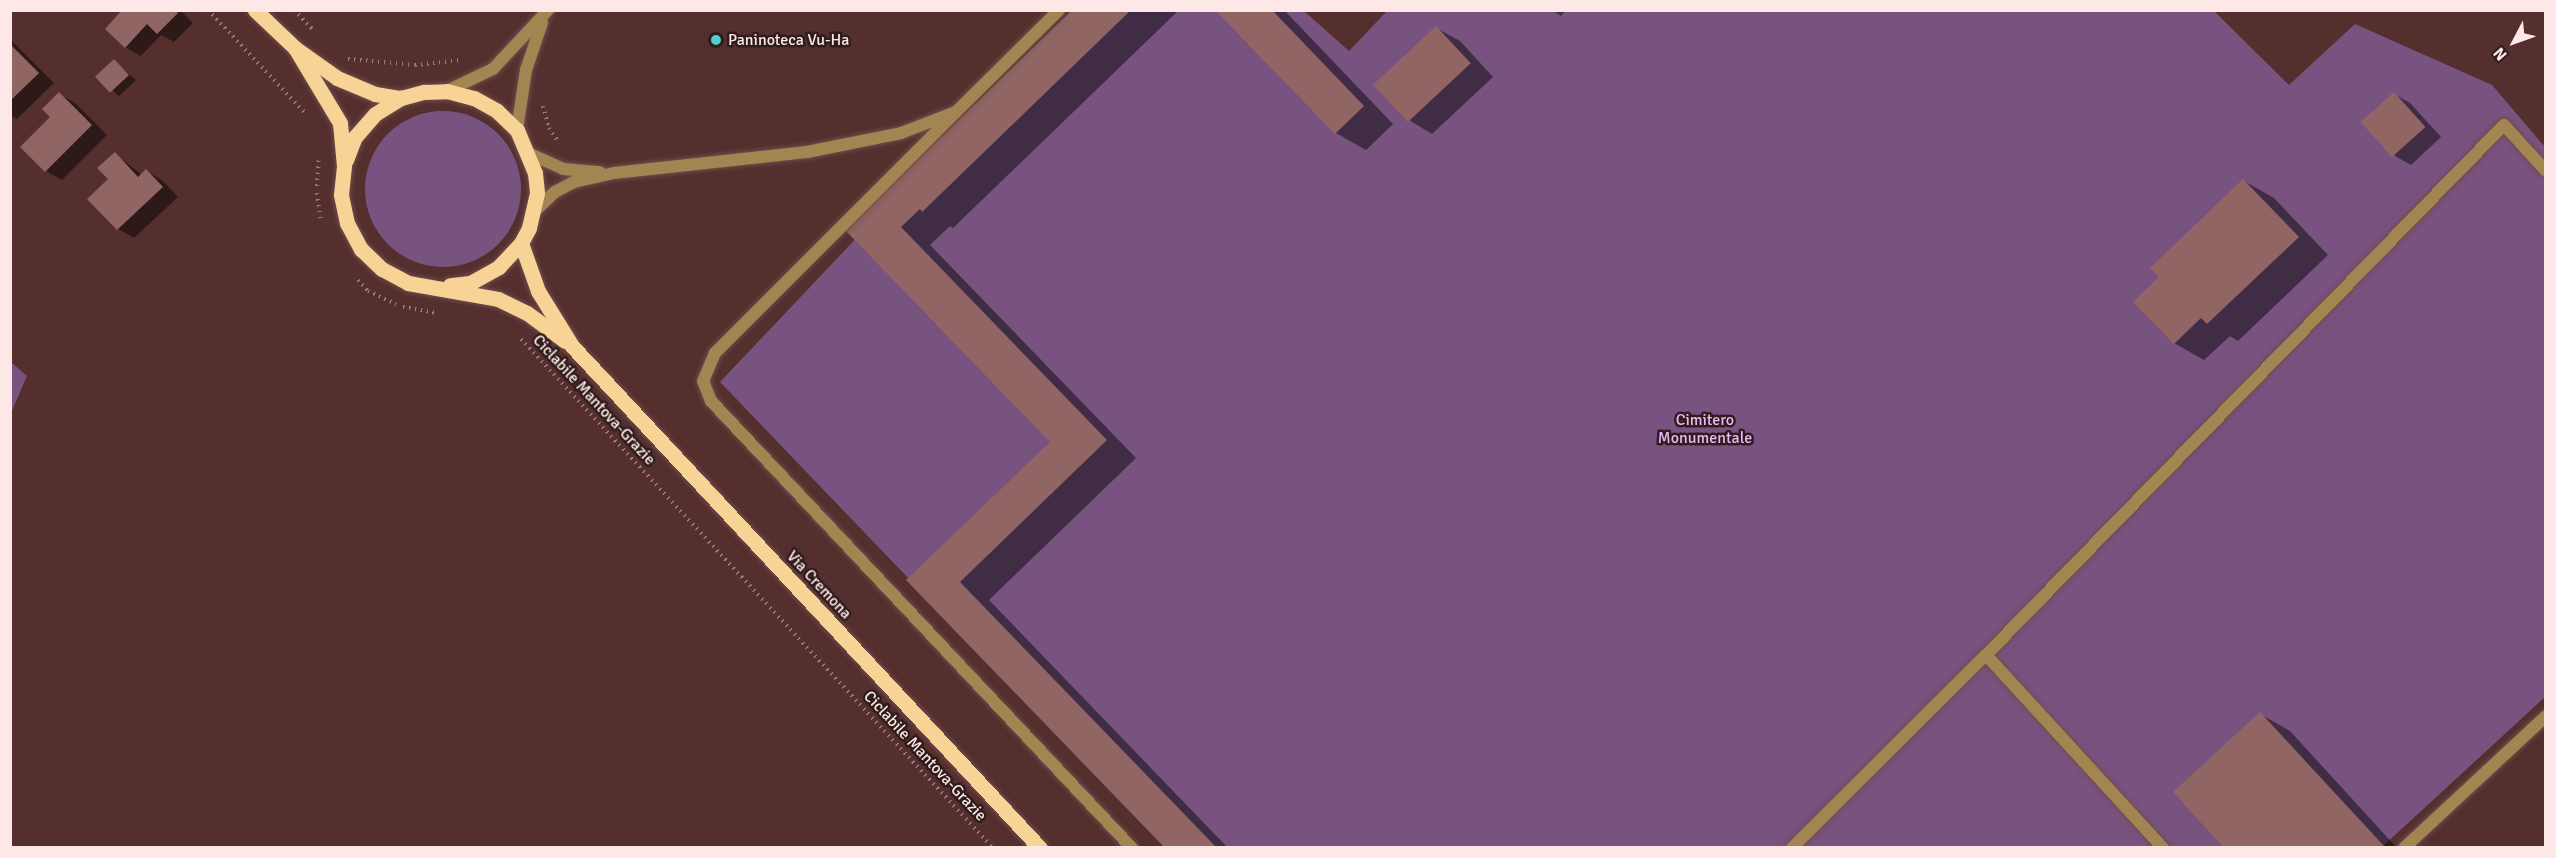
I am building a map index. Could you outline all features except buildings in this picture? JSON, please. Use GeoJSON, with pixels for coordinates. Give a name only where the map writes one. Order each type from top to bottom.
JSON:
{"type":"FeatureCollection","features":[{"type":"Feature","properties":{"kind":"main road","name":"Via Cremona"},"geometry":{"type":"LineString","coordinates":[[255,10],[295,48],[352,85],[401,98],[447,91],[474,98],[497,111],[517,130],[530,154],[535,173],[534,212],[521,243],[499,267],[470,283],[438,287]]}},
{"type":"Feature","properties":{"kind":"main road","name":"Via Cremona"},"geometry":{"type":"LineString","coordinates":[[295,48],[333,108],[342,137],[344,166],[341,195],[347,224],[361,249],[382,269],[400,278],[498,299],[527,313],[572,346],[1040,848]]}},
{"type":"Feature","properties":{"kind":"main road","name":"Via Cremona"},"geometry":{"type":"LineString","coordinates":[[344,166],[355,137],[368,122],[401,98]]}},
{"type":"Feature","properties":{"kind":"main road","name":"Via Cremona"},"geometry":{"type":"LineString","coordinates":[[521,243],[538,291],[572,346]]}},
{"type":"Feature","properties":{"kind":"street"},"geometry":{"type":"LineString","coordinates":[[1059,10],[715,353],[703,381],[711,401],[1132,848]]}},
{"type":"Feature","properties":{"kind":"street"},"geometry":{"type":"LineString","coordinates":[[447,91],[493,69],[546,15]]}},
{"type":"Feature","properties":{"kind":"street"},"geometry":{"type":"LineString","coordinates":[[517,130],[526,70],[546,15]]}},
{"type":"Feature","properties":{"kind":"street"},"geometry":{"type":"LineString","coordinates":[[534,212],[555,192],[574,182],[614,173],[807,153],[901,133],[956,112]]}},
{"type":"Feature","properties":{"kind":"street"},"geometry":{"type":"LineString","coordinates":[[1792,848],[1986,655],[2504,125],[2546,171]]}},
{"type":"Feature","properties":{"kind":"street"},"geometry":{"type":"LineString","coordinates":[[530,154],[563,169],[614,173]]}},
{"type":"Feature","properties":{"kind":"street"},"geometry":{"type":"LineString","coordinates":[[1986,655],[2163,848]]}},
{"type":"Feature","properties":{"kind":"street"},"geometry":{"type":"LineString","coordinates":[[2404,848],[2546,716]]}},
{"type":"Feature","properties":{"kind":"path"},"geometry":{"type":"LineString","coordinates":[[208,10],[309,118]]}},
{"type":"Feature","properties":{"kind":"path"},"geometry":{"type":"LineString","coordinates":[[319,156],[316,203],[322,223]]}},
{"type":"Feature","properties":{"kind":"path"},"geometry":{"type":"LineString","coordinates":[[356,278],[368,291],[393,303],[418,312],[447,313]]}},
{"type":"Feature","properties":{"kind":"path","name":"Ciclabile Mantova-Grazie"},"geometry":{"type":"LineString","coordinates":[[516,334],[993,848]]}},
{"type":"Feature","properties":{"kind":"green space","name":"Cimitero Monumentale"},"geometry":{"type":"Polygon","coordinates":[[[1388,10],[2214,11],[2289,85],[2355,24],[2492,85],[2545,147],[2545,697],[2382,847],[1187,847],[911,581],[720,382],[865,229],[1083,11],[1304,11],[1349,51],[1388,10]]]}},
{"type":"Feature","properties":{"kind":"green space"},"geometry":{"type":"Polygon","coordinates":[[[443,111],[473,117],[498,134],[515,159],[521,189],[515,219],[498,244],[473,261],[443,267],[413,261],[388,244],[371,219],[365,189],[371,159],[388,134],[413,117],[443,111]]]}},
{"type":"Feature","properties":{"kind":"green space"},"geometry":{"type":"Polygon","coordinates":[[[11,362],[27,376],[11,413],[11,362]]]}},
{"type":"Feature","properties":{"kind":"place","name":"Paninoteca Vu-Ha"},"geometry":{"type":"Point","coordinates":[716,40]}}]}
